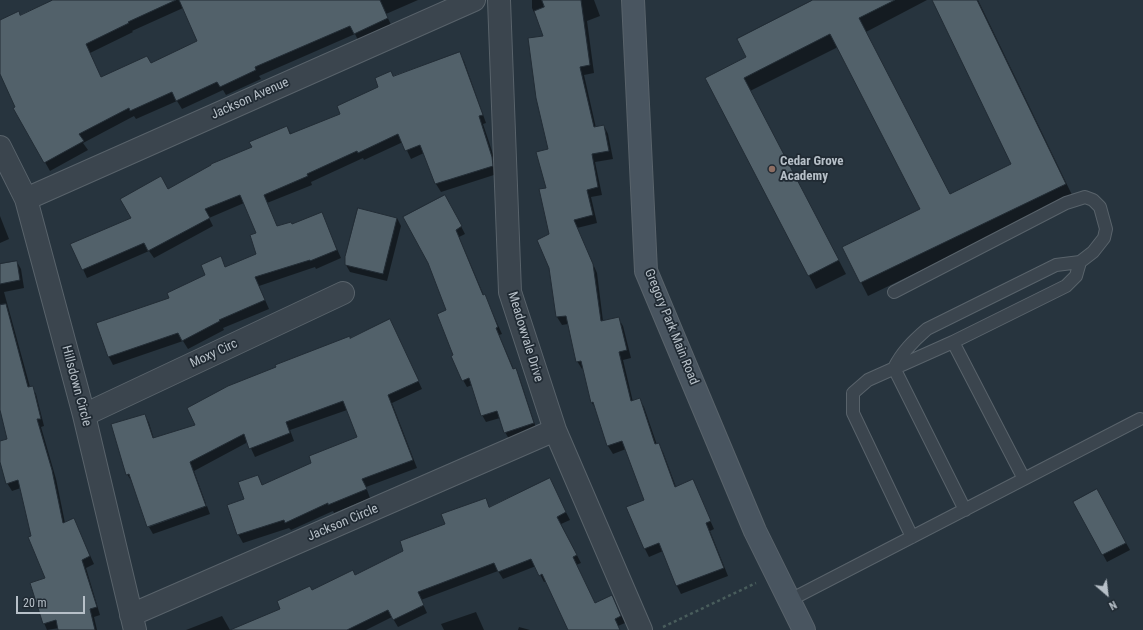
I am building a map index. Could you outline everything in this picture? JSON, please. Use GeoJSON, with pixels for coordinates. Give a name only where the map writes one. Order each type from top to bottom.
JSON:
{"type":"FeatureCollection","features":[{"type":"Feature","properties":{"kind":"street","name":"Jackson Avenue"},"geometry":{"type":"LineString","coordinates":[[26,199],[474,0]]}},
{"type":"Feature","properties":{"kind":"street","name":"Meadowvale Drive"},"geometry":{"type":"LineString","coordinates":[[499,0],[510,292],[555,430],[641,630]]}},
{"type":"Feature","properties":{"kind":"street","name":"Gregory Park Main Road"},"geometry":{"type":"LineString","coordinates":[[633,0],[646,271],[755,531],[804,630]]}},
{"type":"Feature","properties":{"kind":"street","name":"Hillsdown Circle"},"geometry":{"type":"LineString","coordinates":[[0,147],[26,199],[84,415],[133,622]]}},
{"type":"Feature","properties":{"kind":"street","name":"Moxy Circ"},"geometry":{"type":"LineString","coordinates":[[84,415],[343,293]]}},
{"type":"Feature","properties":{"kind":"street","name":"Jackson Circle"},"geometry":{"type":"LineString","coordinates":[[133,622],[555,430]]}},
{"type":"Feature","properties":{"kind":"lane"},"geometry":{"type":"LineString","coordinates":[[894,292],[1066,203],[1085,197],[1093,200],[1100,207],[1106,229],[1104,238],[1093,252],[1080,262],[1056,265],[927,329],[912,342],[899,357],[894,368]]}},
{"type":"Feature","properties":{"kind":"lane"},"geometry":{"type":"LineString","coordinates":[[912,537],[853,413],[853,393],[868,380],[953,342],[1066,286],[1076,276],[1080,262]]}},
{"type":"Feature","properties":{"kind":"lane"},"geometry":{"type":"LineString","coordinates":[[953,342],[1024,479]]}},
{"type":"Feature","properties":{"kind":"lane"},"geometry":{"type":"LineString","coordinates":[[894,368],[965,510]]}},
{"type":"Feature","properties":{"kind":"lane"},"geometry":{"type":"LineString","coordinates":[[790,600],[1140,419]]}},
{"type":"Feature","properties":{"kind":"path"},"geometry":{"type":"LineString","coordinates":[[656,630],[777,574]]}},
{"type":"Feature","properties":{"kind":"building"},"geometry":{"type":"Polygon","coordinates":[[[53,0],[176,0],[128,22],[129,23],[86,44],[101,77],[147,56],[151,63],[197,41],[179,0],[380,0],[388,18],[354,34],[350,26],[255,67],[256,70],[220,87],[217,82],[176,101],[172,92],[130,111],[129,108],[79,134],[84,141],[44,163],[13,108],[15,107],[0,74],[0,20],[19,11],[20,15],[53,0]]]}},
{"type":"Feature","properties":{"kind":"building"},"geometry":{"type":"Polygon","coordinates":[[[542,0],[581,0],[590,65],[580,67],[594,127],[604,125],[609,151],[592,154],[598,187],[587,190],[593,215],[574,220],[593,264],[601,321],[619,317],[627,350],[619,352],[631,401],[640,398],[655,444],[659,443],[675,487],[693,479],[711,521],[706,523],[724,568],[676,586],[659,543],[644,549],[626,507],[644,500],[622,441],[607,446],[593,402],[591,403],[581,361],[576,362],[566,316],[556,317],[549,268],[537,240],[549,234],[539,189],[546,188],[536,152],[548,149],[536,98],[528,38],[543,36],[534,11],[544,7],[542,0]]]}},
{"type":"Feature","properties":{"kind":"building"},"geometry":{"type":"Polygon","coordinates":[[[813,0],[895,0],[859,18],[950,194],[1011,164],[932,0],[977,0],[1066,184],[860,283],[842,247],[920,209],[830,34],[744,78],[839,260],[808,276],[705,78],[746,57],[737,39],[813,0]]]}},
{"type":"Feature","properties":{"kind":"building"},"geometry":{"type":"Polygon","coordinates":[[[460,52],[483,115],[479,116],[492,157],[493,166],[435,184],[420,145],[405,151],[398,134],[358,153],[357,151],[307,174],[308,176],[264,195],[277,226],[291,222],[292,224],[322,212],[337,250],[310,261],[255,277],[265,300],[219,320],[220,321],[182,341],[178,333],[108,357],[96,323],[169,298],[167,293],[205,275],[201,265],[221,256],[225,267],[256,254],[250,235],[256,233],[240,195],[205,209],[210,218],[148,251],[144,243],[82,270],[70,244],[131,218],[120,199],[161,176],[168,189],[211,164],[252,147],[249,142],[287,126],[290,134],[340,114],[337,106],[378,87],[375,78],[391,71],[393,76],[460,52]]]}},
{"type":"Feature","properties":{"kind":"building"},"geometry":{"type":"Polygon","coordinates":[[[445,195],[462,226],[456,230],[483,295],[485,294],[498,327],[496,328],[513,369],[516,368],[534,423],[504,433],[497,411],[481,416],[469,378],[462,381],[451,356],[453,355],[437,314],[446,310],[428,263],[403,217],[445,195]]]}},
{"type":"Feature","properties":{"kind":"building"},"geometry":{"type":"Polygon","coordinates":[[[358,208],[397,218],[383,274],[345,265],[345,257],[358,208]]]}},
{"type":"Feature","properties":{"kind":"building"},"geometry":{"type":"Polygon","coordinates":[[[17,261],[20,280],[0,284],[0,264],[17,261]]]}},
{"type":"Feature","properties":{"kind":"building"},"geometry":{"type":"Polygon","coordinates":[[[6,304],[28,387],[33,386],[41,419],[37,419],[52,470],[63,523],[74,518],[90,556],[82,560],[97,607],[90,609],[95,630],[58,630],[56,620],[43,624],[30,583],[45,578],[28,537],[31,536],[18,480],[6,484],[0,462],[0,441],[7,439],[0,410],[0,305],[6,304]]]}},
{"type":"Feature","properties":{"kind":"building"},"geometry":{"type":"Polygon","coordinates":[[[390,319],[419,381],[388,395],[413,460],[362,479],[367,489],[328,505],[328,503],[285,523],[284,520],[237,535],[227,505],[244,499],[238,482],[258,475],[262,485],[311,463],[309,456],[357,437],[343,401],[286,422],[290,433],[249,449],[244,434],[190,462],[206,506],[147,527],[129,474],[126,475],[111,424],[145,414],[153,438],[195,425],[187,408],[228,386],[276,367],[275,365],[350,336],[350,338],[390,319]]]}},
{"type":"Feature","properties":{"kind":"building"},"geometry":{"type":"Polygon","coordinates":[[[550,478],[566,512],[557,517],[577,555],[573,557],[595,603],[612,595],[621,616],[615,619],[620,630],[568,630],[542,574],[539,576],[531,559],[498,572],[494,563],[418,592],[424,605],[393,620],[388,610],[347,630],[230,630],[280,609],[277,601],[310,586],[312,590],[353,570],[355,575],[403,551],[400,541],[445,524],[441,514],[486,498],[489,507],[550,478]]]}},
{"type":"Feature","properties":{"kind":"building"},"geometry":{"type":"Polygon","coordinates":[[[1097,489],[1126,543],[1102,555],[1073,502],[1097,489]]]}},
{"type":"Feature","properties":{"kind":"place","name":"Cedar Grove Academy"},"geometry":{"type":"Point","coordinates":[772,169]}}]}
